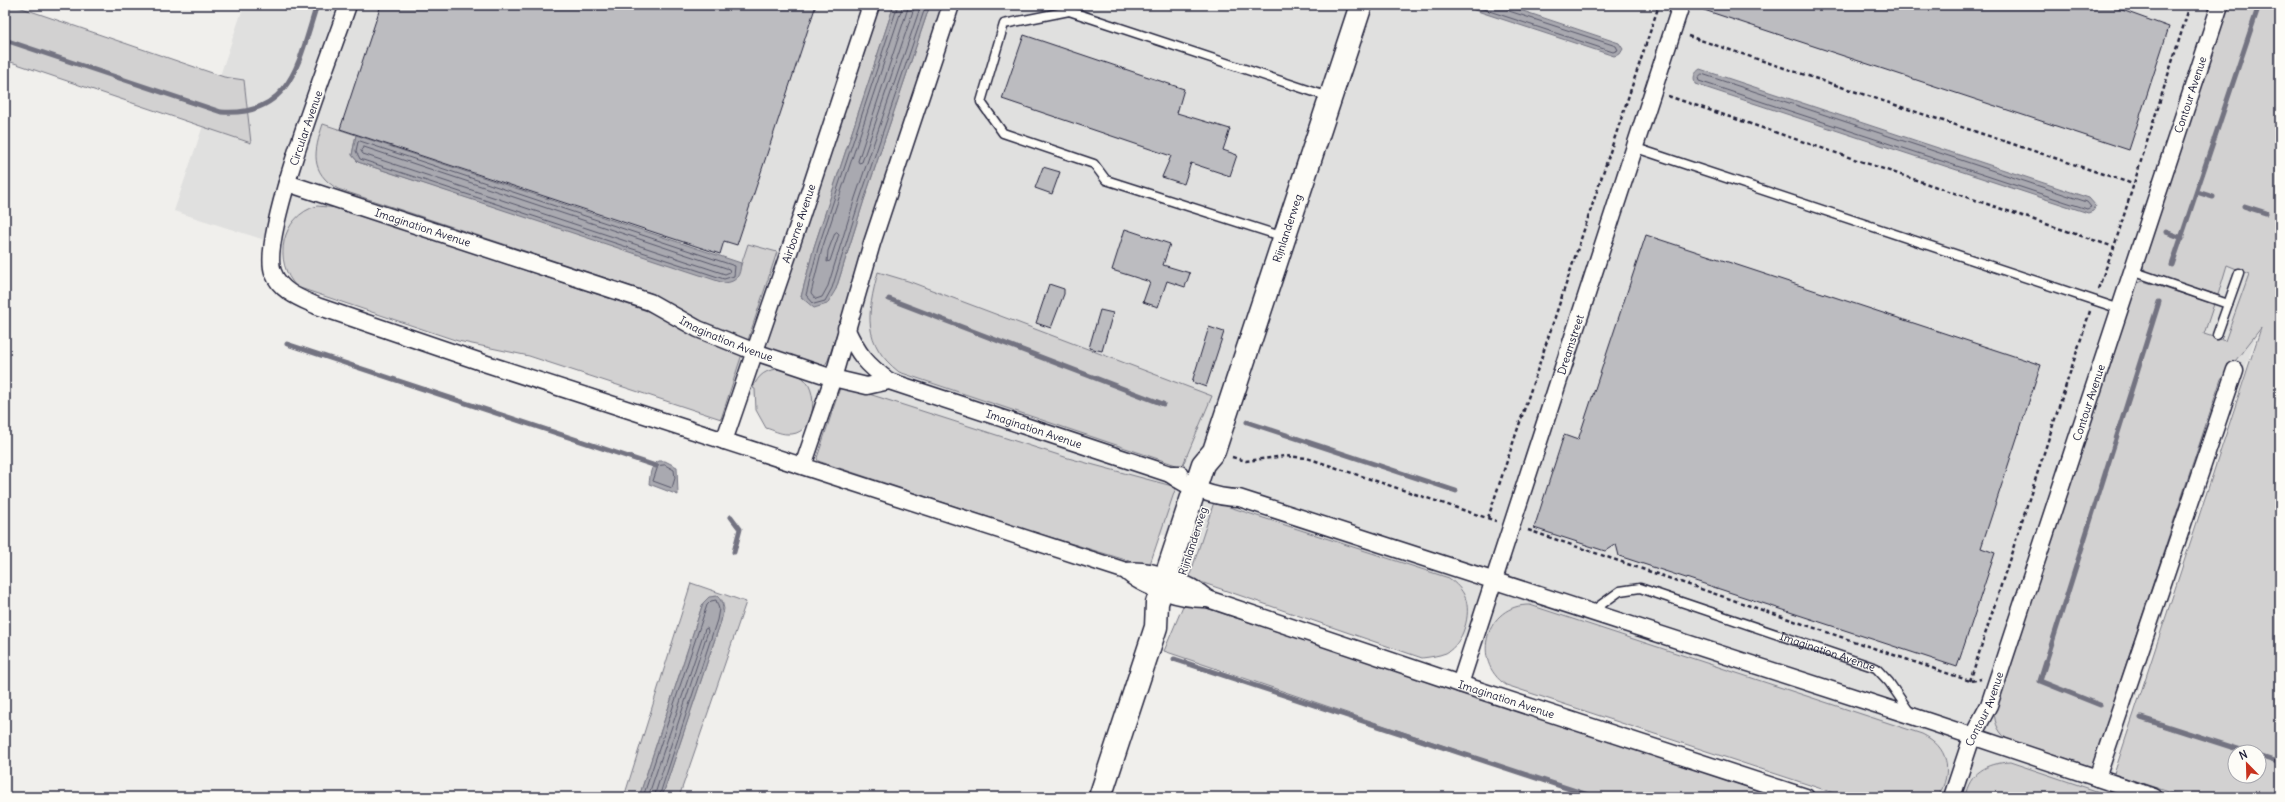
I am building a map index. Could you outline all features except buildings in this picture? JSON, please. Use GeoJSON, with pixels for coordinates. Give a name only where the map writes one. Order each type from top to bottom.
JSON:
{"type":"FeatureCollection","features":[{"type":"Feature","properties":{"kind":"street","name":"Circular Avenue"},"geometry":{"type":"LineString","coordinates":[[270,252],[287,183],[348,5]]}},
{"type":"Feature","properties":{"kind":"street","name":"Airborne Avenue"},"geometry":{"type":"LineString","coordinates":[[724,441],[871,5]]}},
{"type":"Feature","properties":{"kind":"street"},"geometry":{"type":"LineString","coordinates":[[803,466],[832,378],[872,243],[951,5]]}},
{"type":"Feature","properties":{"kind":"street","name":"Rijnlanderweg"},"geometry":{"type":"LineString","coordinates":[[1100,797],[1156,627],[1172,606],[1171,586],[1203,485],[1217,468],[1214,451],[1361,5]]}},
{"type":"Feature","properties":{"kind":"street","name":"Dreamstreet"},"geometry":{"type":"LineString","coordinates":[[1460,684],[1681,5]]}},
{"type":"Feature","properties":{"kind":"street","name":"Contour Avenue"},"geometry":{"type":"LineString","coordinates":[[1952,797],[1972,738],[1989,705],[1997,675],[2220,5]]}},
{"type":"Feature","properties":{"kind":"street","name":"Imagination Avenue"},"geometry":{"type":"LineString","coordinates":[[287,183],[650,302],[698,329],[755,352],[832,378],[866,386],[889,381],[1170,474],[1182,484],[1229,488],[1239,498],[1912,716],[1972,738],[2154,797]]}},
{"type":"Feature","properties":{"kind":"street","name":"Imagination Avenue"},"geometry":{"type":"LineString","coordinates":[[270,252],[273,271],[285,290],[317,306],[724,441],[1126,571],[1136,581],[1196,588],[1208,599],[1460,684],[1806,797]]}},
{"type":"Feature","properties":{"kind":"street"},"geometry":{"type":"LineString","coordinates":[[846,328],[853,342],[869,366],[889,381]]}},
{"type":"Feature","properties":{"kind":"street"},"geometry":{"type":"LineString","coordinates":[[2097,778],[2234,370]]}},
{"type":"Feature","properties":{"kind":"lane"},"geometry":{"type":"LineString","coordinates":[[1284,237],[1106,180],[1094,164],[1003,133],[981,102],[1004,24],[1069,11],[1330,97]]}},
{"type":"Feature","properties":{"kind":"lane"},"geometry":{"type":"LineString","coordinates":[[1634,147],[2120,309]]}},
{"type":"Feature","properties":{"kind":"lane"},"geometry":{"type":"LineString","coordinates":[[2132,271],[2228,304]]}},
{"type":"Feature","properties":{"kind":"lane"},"geometry":{"type":"LineString","coordinates":[[2217,335],[2239,273]]}},
{"type":"Feature","properties":{"kind":"lane","name":"Imagination Avenue"},"geometry":{"type":"LineString","coordinates":[[1591,612],[1620,591],[1640,588],[1876,668],[1889,682],[1912,716]]}},
{"type":"Feature","properties":{"kind":"path","name":"Dreamstreet"},"geometry":{"type":"LineString","coordinates":[[1488,518],[1659,5]]}},
{"type":"Feature","properties":{"kind":"path"},"geometry":{"type":"LineString","coordinates":[[1970,681],[2093,301],[2114,247],[2190,5]]}},
{"type":"Feature","properties":{"kind":"path"},"geometry":{"type":"LineString","coordinates":[[1672,31],[2134,184]]}},
{"type":"Feature","properties":{"kind":"path"},"geometry":{"type":"LineString","coordinates":[[1633,85],[2114,247]]}},
{"type":"Feature","properties":{"kind":"path"},"geometry":{"type":"LineString","coordinates":[[1214,451],[1246,461],[1285,456],[1307,458],[1488,518],[1543,534],[1970,681],[1997,675]]}},
{"type":"Feature","properties":{"kind":"shaded area"},"geometry":{"type":"Polygon","coordinates":[[[5,5],[13,5],[224,77],[244,80],[251,143],[5,60],[5,5]]]}},
{"type":"Feature","properties":{"kind":"shaded area"},"geometry":{"type":"Polygon","coordinates":[[[244,5],[2280,5],[2280,265],[2103,797],[1935,797],[780,405],[174,211],[244,5]]]}},
{"type":"Feature","properties":{"kind":"shaded area"},"geometry":{"type":"Polygon","coordinates":[[[877,5],[894,5],[814,247],[801,297],[836,289],[864,200],[930,5],[946,5],[828,360],[825,365],[820,365],[767,348],[765,345],[877,5]]]}},
{"type":"Feature","properties":{"kind":"shaded area"},"geometry":{"type":"Polygon","coordinates":[[[2224,5],[2280,5],[2280,797],[2184,797],[2114,774],[2261,328],[2221,379],[2092,767],[2007,739],[2000,732],[1995,720],[1994,706],[2133,285],[2143,281],[2214,304],[2204,334],[2225,341],[2249,274],[2227,265],[2218,295],[2146,272],[2141,263],[2224,5]]]}},
{"type":"Feature","properties":{"kind":"shaded area"},"geometry":{"type":"Polygon","coordinates":[[[323,124],[356,135],[352,155],[358,162],[557,227],[740,268],[748,244],[777,252],[747,343],[693,320],[651,293],[338,189],[322,175],[316,160],[317,143],[323,124]]]}},
{"type":"Feature","properties":{"kind":"shaded area"},"geometry":{"type":"Polygon","coordinates":[[[317,206],[339,208],[653,313],[743,351],[721,419],[529,356],[458,341],[297,287],[289,277],[285,265],[283,253],[284,241],[288,229],[295,219],[305,211],[317,206]]]}},
{"type":"Feature","properties":{"kind":"shaded area"},"geometry":{"type":"Polygon","coordinates":[[[878,272],[908,281],[1212,396],[1182,467],[899,372],[887,361],[879,350],[873,339],[870,327],[871,301],[878,272]]]}},
{"type":"Feature","properties":{"kind":"shaded area"},"geometry":{"type":"Polygon","coordinates":[[[781,369],[802,377],[809,386],[812,394],[812,413],[803,429],[796,433],[784,434],[766,428],[756,410],[755,389],[753,388],[757,380],[760,376],[771,370],[781,369]]]}},
{"type":"Feature","properties":{"kind":"shaded area"},"geometry":{"type":"Polygon","coordinates":[[[841,385],[1068,458],[1176,487],[1149,567],[1030,531],[818,461],[817,458],[841,385]]]}},
{"type":"Feature","properties":{"kind":"shaded area"},"geometry":{"type":"Polygon","coordinates":[[[1214,502],[1449,578],[1462,592],[1467,604],[1467,620],[1461,636],[1452,649],[1446,653],[1422,658],[1189,578],[1214,502]]]}},
{"type":"Feature","properties":{"kind":"shaded area"},"geometry":{"type":"Polygon","coordinates":[[[691,583],[746,602],[679,797],[662,797],[721,621],[724,609],[722,600],[703,603],[639,797],[624,797],[691,583]]]}},
{"type":"Feature","properties":{"kind":"shaded area"},"geometry":{"type":"Polygon","coordinates":[[[1185,601],[1778,797],[1595,797],[1164,651],[1185,601]]]}},
{"type":"Feature","properties":{"kind":"shaded area"},"geometry":{"type":"Polygon","coordinates":[[[1530,605],[1922,734],[1931,739],[1943,753],[1947,769],[1943,787],[1938,797],[1846,797],[1506,685],[1495,675],[1488,662],[1486,649],[1488,636],[1494,624],[1503,614],[1515,607],[1530,605]]]}},
{"type":"Feature","properties":{"kind":"shaded area"},"geometry":{"type":"Polygon","coordinates":[[[2010,762],[2114,797],[1965,797],[1970,782],[1980,771],[1987,767],[2010,762]]]}},
{"type":"Feature","properties":{"kind":"water"},"geometry":{"type":"Polygon","coordinates":[[[894,5],[930,5],[864,200],[836,289],[827,304],[814,308],[801,297],[814,247],[894,5]]]}},
{"type":"Feature","properties":{"kind":"water"},"geometry":{"type":"Polygon","coordinates":[[[1459,5],[1505,5],[1619,43],[1623,49],[1620,54],[1614,56],[1459,5]]]}},
{"type":"Feature","properties":{"kind":"water"},"geometry":{"type":"Polygon","coordinates":[[[1700,69],[2089,198],[2096,206],[2093,211],[2088,213],[1695,84],[1694,75],[1700,69]]]}},
{"type":"Feature","properties":{"kind":"water"},"geometry":{"type":"Polygon","coordinates":[[[356,135],[741,263],[739,275],[735,280],[724,283],[358,162],[352,155],[356,135]]]}},
{"type":"Feature","properties":{"kind":"water"},"geometry":{"type":"Polygon","coordinates":[[[659,461],[665,461],[677,467],[678,495],[649,484],[652,468],[659,461]]]}},
{"type":"Feature","properties":{"kind":"water"},"geometry":{"type":"Polygon","coordinates":[[[717,596],[722,604],[723,611],[721,621],[662,797],[639,797],[703,603],[709,597],[717,596]]]}},
{"type":"Feature","properties":{"kind":"waterway"},"geometry":{"type":"LineString","coordinates":[[5,40],[221,112],[245,111],[264,105],[278,95],[289,81],[298,64],[317,5]]}},
{"type":"Feature","properties":{"kind":"waterway"},"geometry":{"type":"LineString","coordinates":[[2172,265],[2259,5]]}},
{"type":"Feature","properties":{"kind":"waterway"},"geometry":{"type":"LineString","coordinates":[[2197,192],[2213,197]]}},
{"type":"Feature","properties":{"kind":"waterway"},"geometry":{"type":"LineString","coordinates":[[2244,206],[2266,213]]}},
{"type":"Feature","properties":{"kind":"waterway"},"geometry":{"type":"LineString","coordinates":[[2166,232],[2182,238]]}},
{"type":"Feature","properties":{"kind":"waterway"},"geometry":{"type":"LineString","coordinates":[[889,299],[1163,404]]}},
{"type":"Feature","properties":{"kind":"waterway"},"geometry":{"type":"LineString","coordinates":[[2100,705],[2040,681],[2159,302]]}},
{"type":"Feature","properties":{"kind":"waterway"},"geometry":{"type":"LineString","coordinates":[[287,344],[656,466]]}},
{"type":"Feature","properties":{"kind":"waterway"},"geometry":{"type":"LineString","coordinates":[[1247,422],[1456,491]]}},
{"type":"Feature","properties":{"kind":"waterway"},"geometry":{"type":"LineString","coordinates":[[731,517],[740,529],[734,552]]}},
{"type":"Feature","properties":{"kind":"waterway"},"geometry":{"type":"LineString","coordinates":[[1174,659],[1594,797]]}},
{"type":"Feature","properties":{"kind":"waterway"},"geometry":{"type":"LineString","coordinates":[[2141,718],[2227,746]]}},
{"type":"Feature","properties":{"kind":"waterway"},"geometry":{"type":"LineString","coordinates":[[2267,759],[2280,763]]}}]}
